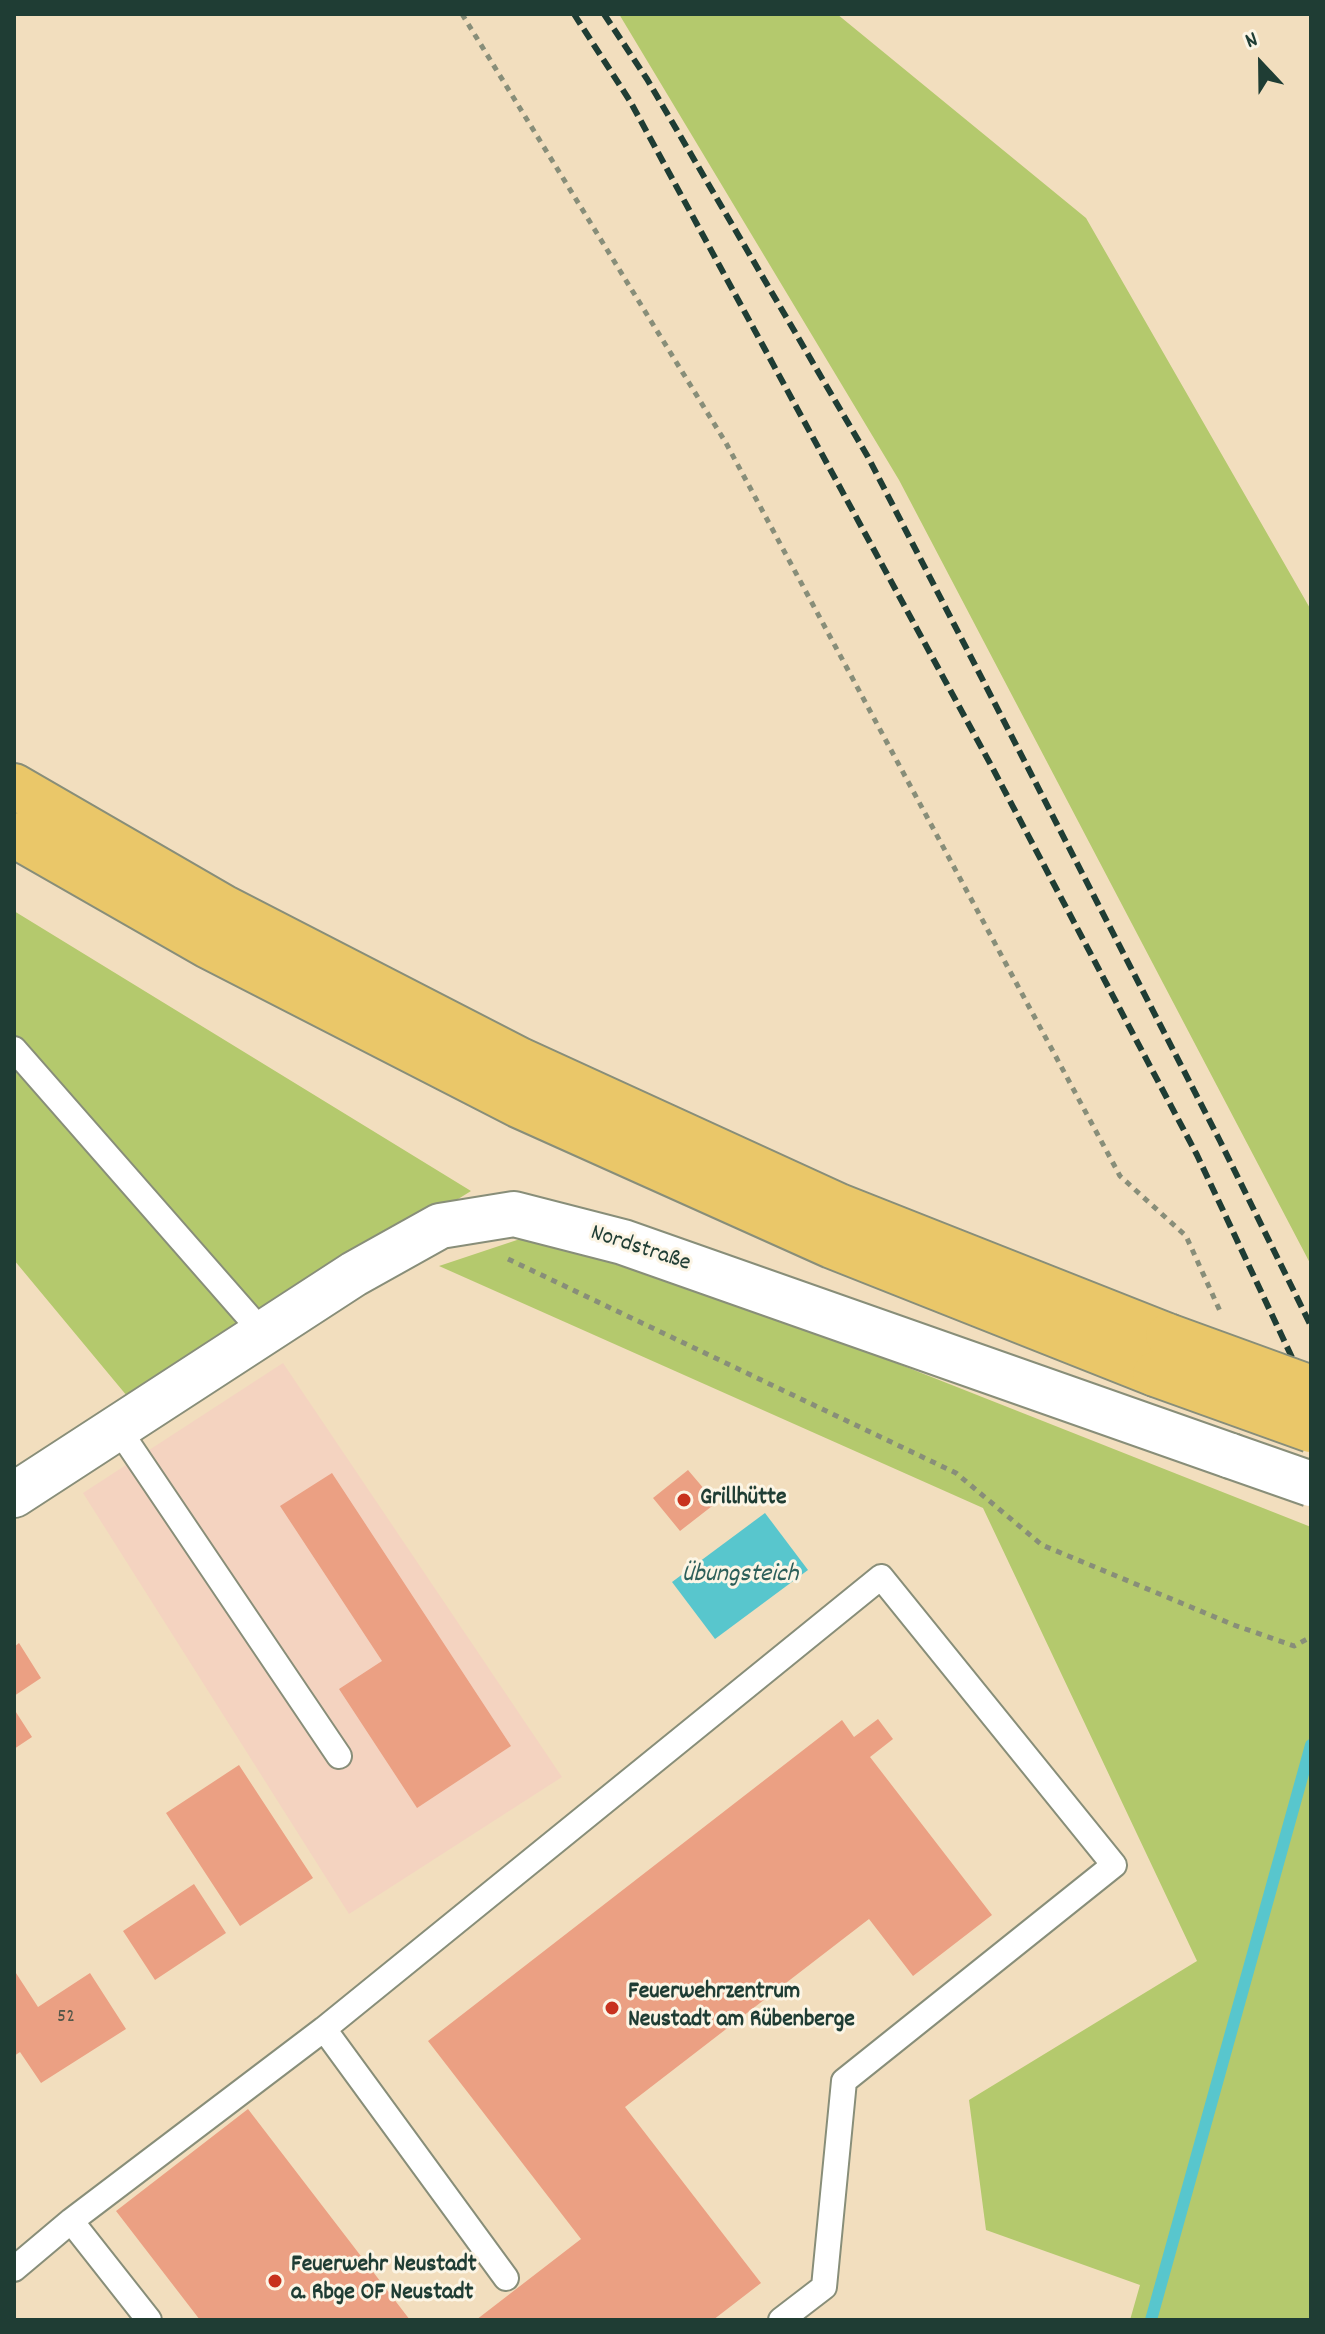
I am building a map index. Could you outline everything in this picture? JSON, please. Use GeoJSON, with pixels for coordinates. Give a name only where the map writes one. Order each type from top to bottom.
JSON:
{"type":"FeatureCollection","features":[{"type":"Feature","properties":{"kind":"highway"},"geometry":{"type":"LineString","coordinates":[[14,786],[223,907],[520,1060],[1162,1355],[1311,1430]]}},
{"type":"Feature","properties":{"kind":"highway"},"geometry":{"type":"LineString","coordinates":[[14,835],[208,946],[518,1105],[832,1246],[1162,1355],[1311,1388]]}},
{"type":"Feature","properties":{"kind":"street","name":"Nordstraße"},"geometry":{"type":"LineString","coordinates":[[14,1495],[354,1274],[440,1226],[514,1214],[623,1242],[1311,1484]]}},
{"type":"Feature","properties":{"kind":"lane"},"geometry":{"type":"LineString","coordinates":[[14,1049],[263,1333]]}},
{"type":"Feature","properties":{"kind":"lane"},"geometry":{"type":"LineString","coordinates":[[117,1427],[339,1756]]}},
{"type":"Feature","properties":{"kind":"lane"},"geometry":{"type":"LineString","coordinates":[[14,2269],[71,2221],[324,2029],[881,1577],[1114,1865],[844,2081],[824,2287],[781,2320]]}},
{"type":"Feature","properties":{"kind":"lane"},"geometry":{"type":"LineString","coordinates":[[324,2029],[506,2278]]}},
{"type":"Feature","properties":{"kind":"lane"},"geometry":{"type":"LineString","coordinates":[[71,2221],[149,2320]]}},
{"type":"Feature","properties":{"kind":"path"},"geometry":{"type":"LineString","coordinates":[[462,14],[726,443],[1120,1176],[1186,1236],[1225,1322]]}},
{"type":"Feature","properties":{"kind":"path"},"geometry":{"type":"LineString","coordinates":[[497,1254],[956,1473],[1042,1545],[1264,1636],[1294,1646],[1311,1637]]}},
{"type":"Feature","properties":{"kind":"shaded area"},"geometry":{"type":"Polygon","coordinates":[[[283,1363],[562,1777],[349,1914],[83,1493],[283,1363]]]}},
{"type":"Feature","properties":{"kind":"green space"},"geometry":{"type":"Polygon","coordinates":[[[619,14],[837,14],[1086,218],[1311,610],[1311,1265],[899,480],[619,14]]]}},
{"type":"Feature","properties":{"kind":"green space"},"geometry":{"type":"Polygon","coordinates":[[[14,911],[471,1191],[132,1402],[14,1260],[14,911]]]}},
{"type":"Feature","properties":{"kind":"green space"},"geometry":{"type":"Polygon","coordinates":[[[529,1236],[800,1325],[1311,1527],[1311,2320],[1130,2320],[1140,2285],[986,2230],[969,2100],[1197,1961],[983,1508],[439,1266],[529,1236]]]}},
{"type":"Feature","properties":{"kind":"water","name":"Übungsteich"},"geometry":{"type":"Polygon","coordinates":[[[765,1513],[808,1570],[715,1639],[672,1582],[765,1513]]]}},
{"type":"Feature","properties":{"kind":"building","name":"Grillhütte"},"geometry":{"type":"Polygon","coordinates":[[[688,1470],[716,1503],[680,1531],[653,1498],[688,1470]]]}},
{"type":"Feature","properties":{"kind":"building"},"geometry":{"type":"Polygon","coordinates":[[[332,1473],[511,1746],[417,1808],[339,1689],[382,1661],[280,1506],[332,1473]]]}},
{"type":"Feature","properties":{"kind":"building"},"geometry":{"type":"Polygon","coordinates":[[[19,1643],[41,1678],[14,1696],[14,1647],[19,1643]]]}},
{"type":"Feature","properties":{"kind":"building"},"geometry":{"type":"Polygon","coordinates":[[[14,1709],[32,1737],[14,1749],[14,1709]]]}},
{"type":"Feature","properties":{"kind":"building","name":"Feuerwehrzentrum Neustadt am Rübenberge"},"geometry":{"type":"Polygon","coordinates":[[[878,1719],[893,1739],[870,1757],[992,1915],[913,1976],[869,1919],[625,2107],[761,2283],[713,2320],[476,2320],[581,2239],[428,2041],[842,1720],[854,1737],[878,1719]]]}},
{"type":"Feature","properties":{"kind":"building"},"geometry":{"type":"Polygon","coordinates":[[[239,1765],[313,1878],[240,1926],[166,1813],[239,1765]]]}},
{"type":"Feature","properties":{"kind":"building"},"geometry":{"type":"Polygon","coordinates":[[[194,1884],[226,1933],[155,1980],[123,1931],[194,1884]]]}},
{"type":"Feature","properties":{"kind":"building"},"geometry":{"type":"Polygon","coordinates":[[[14,1970],[38,2007],[90,1973],[126,2029],[41,2083],[20,2052],[14,2056],[14,1970]]]}},
{"type":"Feature","properties":{"kind":"building"},"geometry":{"type":"Polygon","coordinates":[[[248,2109],[410,2320],[200,2320],[116,2211],[248,2109]]]}},
{"type":"Feature","properties":{"kind":"waterway"},"geometry":{"type":"LineString","coordinates":[[1151,2320],[1311,1745]]}},
{"type":"Feature","properties":{"kind":"railway"},"geometry":{"type":"LineString","coordinates":[[574,14],[630,101],[992,767],[1197,1155],[1311,1398]]}},
{"type":"Feature","properties":{"kind":"railway"},"geometry":{"type":"LineString","coordinates":[[604,14],[647,79],[868,457],[1220,1141],[1311,1326]]}},
{"type":"Feature","properties":{"kind":"place","name":"Grillhütte"},"geometry":{"type":"Point","coordinates":[684,1500]}},
{"type":"Feature","properties":{"kind":"place","name":"Feuerwehrzentrum Neustadt am Rübenberge"},"geometry":{"type":"Point","coordinates":[612,2008]}},
{"type":"Feature","properties":{"kind":"place","name":"Feuerwehr Neustadt a. Rbge OF Neustadt"},"geometry":{"type":"Point","coordinates":[275,2281]}}]}
